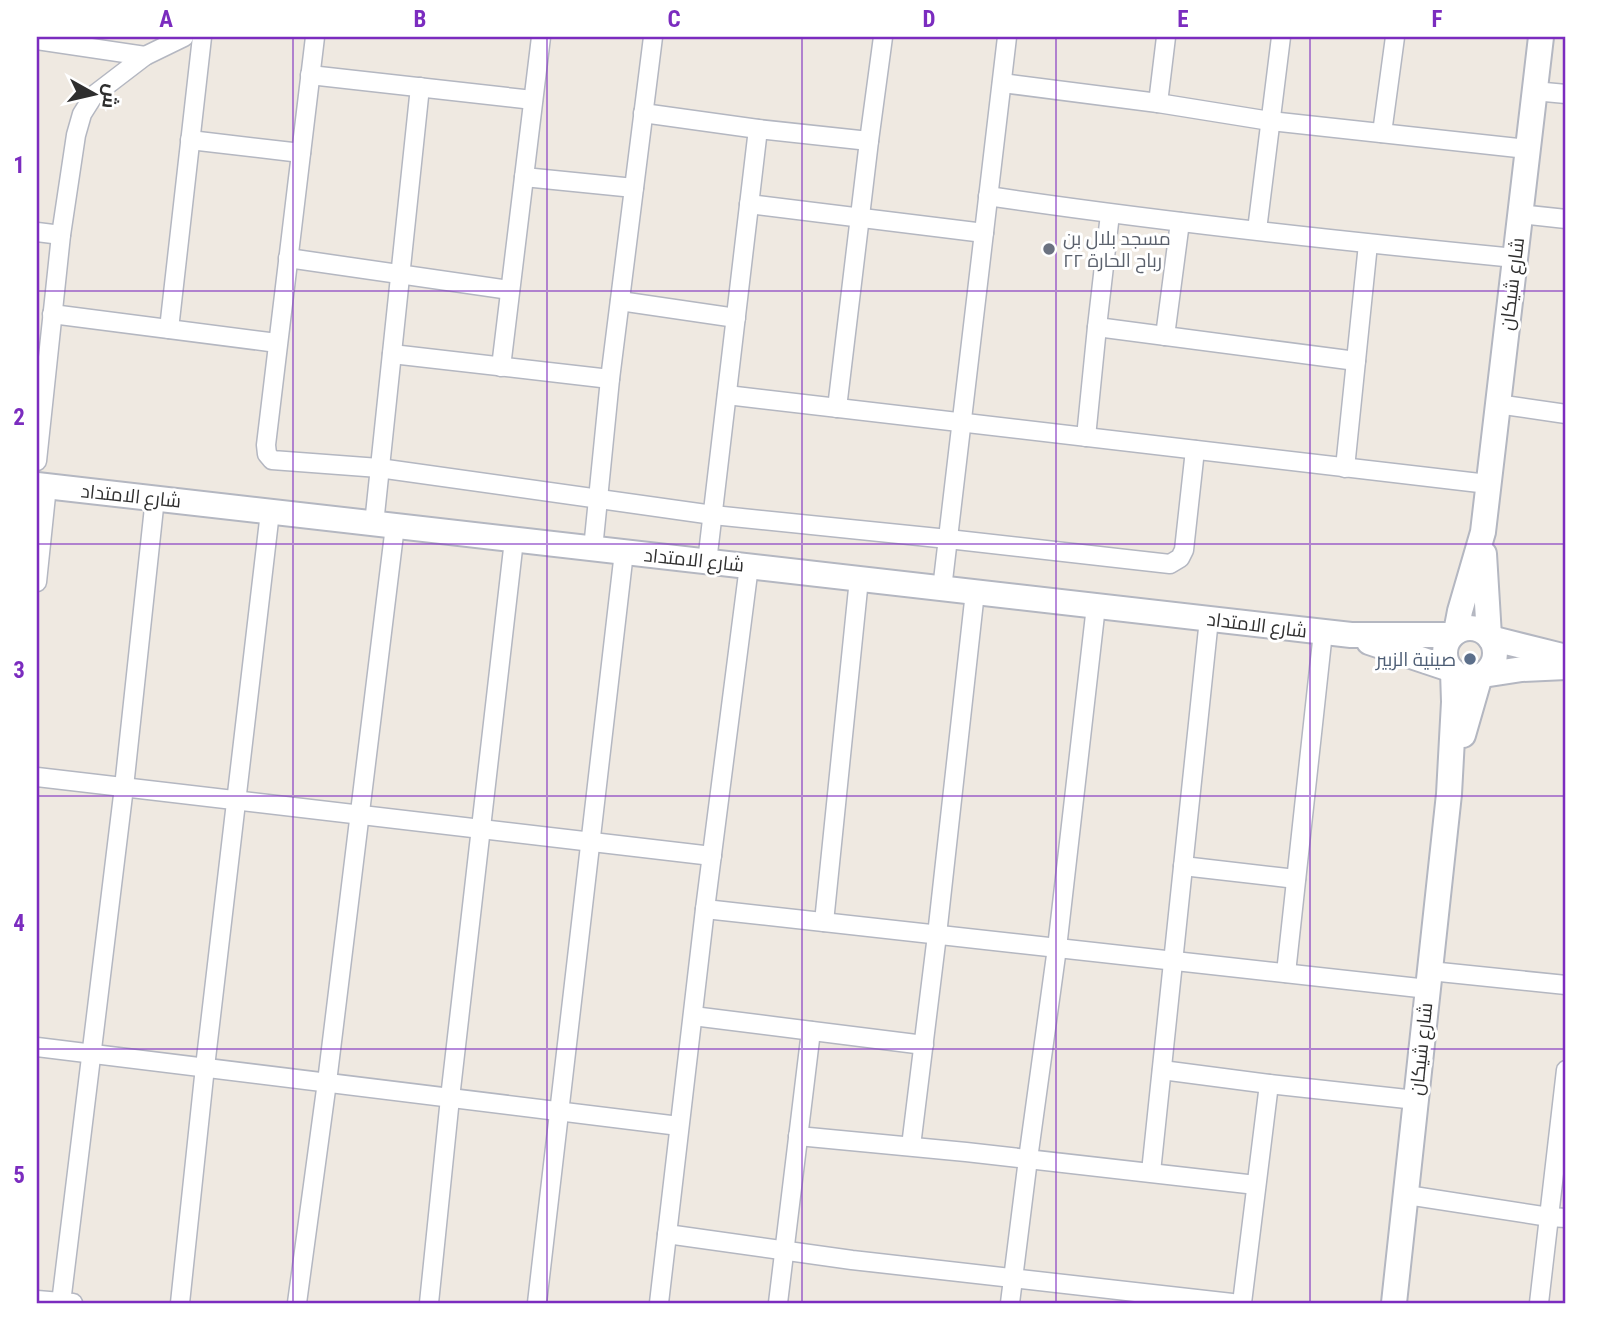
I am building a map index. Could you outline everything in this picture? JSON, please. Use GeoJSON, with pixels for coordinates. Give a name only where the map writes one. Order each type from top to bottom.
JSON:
{"type":"FeatureCollection","features":[{"type":"Feature","properties":{"kind":"street"},"geometry":{"type":"LineString","coordinates":[[37,461],[61,235],[76,135],[82,114],[94,96],[145,56],[184,37]]}},
{"type":"Feature","properties":{"kind":"street"},"geometry":{"type":"LineString","coordinates":[[169,330],[202,37]]}},
{"type":"Feature","properties":{"kind":"street"},"geometry":{"type":"LineString","coordinates":[[314,37],[266,445],[267,454],[272,460],[379,468],[713,515],[1170,564],[1180,558],[1184,550],[1195,450]]}},
{"type":"Feature","properties":{"kind":"street"},"geometry":{"type":"LineString","coordinates":[[501,367],[541,37]]}},
{"type":"Feature","properties":{"kind":"street"},"geometry":{"type":"LineString","coordinates":[[593,549],[610,379],[653,37]]}},
{"type":"Feature","properties":{"kind":"street"},"geometry":{"type":"LineString","coordinates":[[837,408],[883,37]]}},
{"type":"Feature","properties":{"kind":"street"},"geometry":{"type":"LineString","coordinates":[[942,589],[1007,37]]}},
{"type":"Feature","properties":{"kind":"street"},"geometry":{"type":"LineString","coordinates":[[1158,103],[1166,37]]}},
{"type":"Feature","properties":{"kind":"street"},"geometry":{"type":"LineString","coordinates":[[1257,230],[1281,37]]}},
{"type":"Feature","properties":{"kind":"street"},"geometry":{"type":"LineString","coordinates":[[1382,133],[1395,37]]}},
{"type":"Feature","properties":{"kind":"street","name":"شارع شيكان"},"geometry":{"type":"LineString","coordinates":[[1489,637],[1483,532],[1541,37]]}},
{"type":"Feature","properties":{"kind":"street"},"geometry":{"type":"LineString","coordinates":[[37,40],[145,56]]}},
{"type":"Feature","properties":{"kind":"street"},"geometry":{"type":"LineString","coordinates":[[310,75],[533,100]]}},
{"type":"Feature","properties":{"kind":"street"},"geometry":{"type":"LineString","coordinates":[[1002,83],[1270,121],[1528,149]]}},
{"type":"Feature","properties":{"kind":"street"},"geometry":{"type":"LineString","coordinates":[[297,1303],[359,815],[385,525],[379,468],[420,86]]}},
{"type":"Feature","properties":{"kind":"street"},"geometry":{"type":"LineString","coordinates":[[1534,91],[1566,94]]}},
{"type":"Feature","properties":{"kind":"street"},"geometry":{"type":"LineString","coordinates":[[643,113],[869,141]]}},
{"type":"Feature","properties":{"kind":"street"},"geometry":{"type":"LineString","coordinates":[[707,562],[758,129]]}},
{"type":"Feature","properties":{"kind":"street"},"geometry":{"type":"LineString","coordinates":[[190,139],[301,153]]}},
{"type":"Feature","properties":{"kind":"street"},"geometry":{"type":"LineString","coordinates":[[524,177],[634,188]]}},
{"type":"Feature","properties":{"kind":"street"},"geometry":{"type":"LineString","coordinates":[[988,196],[1110,214],[1515,258]]}},
{"type":"Feature","properties":{"kind":"street"},"geometry":{"type":"LineString","coordinates":[[750,204],[984,233]]}},
{"type":"Feature","properties":{"kind":"street"},"geometry":{"type":"LineString","coordinates":[[1086,437],[1110,214]]}},
{"type":"Feature","properties":{"kind":"street"},"geometry":{"type":"LineString","coordinates":[[1520,214],[1566,219]]}},
{"type":"Feature","properties":{"kind":"street"},"geometry":{"type":"LineString","coordinates":[[1166,336],[1180,222]]}},
{"type":"Feature","properties":{"kind":"street"},"geometry":{"type":"LineString","coordinates":[[37,232],[61,235]]}},
{"type":"Feature","properties":{"kind":"street"},"geometry":{"type":"LineString","coordinates":[[1345,468],[1367,244]]}},
{"type":"Feature","properties":{"kind":"street"},"geometry":{"type":"LineString","coordinates":[[288,258],[510,290]]}},
{"type":"Feature","properties":{"kind":"street"},"geometry":{"type":"LineString","coordinates":[[620,301],[736,318]]}},
{"type":"Feature","properties":{"kind":"street"},"geometry":{"type":"LineString","coordinates":[[51,314],[278,343]]}},
{"type":"Feature","properties":{"kind":"street"},"geometry":{"type":"LineString","coordinates":[[1097,327],[1356,361]]}},
{"type":"Feature","properties":{"kind":"street"},"geometry":{"type":"LineString","coordinates":[[392,354],[610,379]]}},
{"type":"Feature","properties":{"kind":"street"},"geometry":{"type":"LineString","coordinates":[[727,395],[1488,485]]}},
{"type":"Feature","properties":{"kind":"street"},"geometry":{"type":"LineString","coordinates":[[1497,404],[1566,414]]}},
{"type":"Feature","properties":{"kind":"street"},"geometry":{"type":"LineString","coordinates":[[37,583],[42,486]]}},
{"type":"Feature","properties":{"kind":"street","name":"شارع الامتداد"},"geometry":{"type":"LineString","coordinates":[[42,486],[1351,635],[1454,634]]}},
{"type":"Feature","properties":{"kind":"street"},"geometry":{"type":"LineString","coordinates":[[37,1300],[65,1303],[90,1053],[124,787],[155,498]]}},
{"type":"Feature","properties":{"kind":"street"},"geometry":{"type":"LineString","coordinates":[[180,1303],[205,1067],[271,512]]}},
{"type":"Feature","properties":{"kind":"street","name":"شارع شيكان"},"geometry":{"type":"LineString","coordinates":[[1454,634],[1483,532]]}},
{"type":"Feature","properties":{"kind":"street"},"geometry":{"type":"LineString","coordinates":[[429,1303],[514,540]]}},
{"type":"Feature","properties":{"kind":"street"},"geometry":{"type":"LineString","coordinates":[[537,1303],[624,552]]}},
{"type":"Feature","properties":{"kind":"street"},"geometry":{"type":"LineString","coordinates":[[659,1303],[749,566]]}},
{"type":"Feature","properties":{"kind":"street"},"geometry":{"type":"LineString","coordinates":[[824,922],[859,579]]}},
{"type":"Feature","properties":{"kind":"street"},"geometry":{"type":"LineString","coordinates":[[911,1146],[975,592]]}},
{"type":"Feature","properties":{"kind":"street"},"geometry":{"type":"LineString","coordinates":[[1010,1303],[1057,948],[1096,606]]}},
{"type":"Feature","properties":{"kind":"street"},"geometry":{"type":"LineString","coordinates":[[1151,1172],[1209,619]]}},
{"type":"Feature","properties":{"kind":"street"},"geometry":{"type":"LineString","coordinates":[[1566,657],[1489,637],[1476,628],[1454,634],[1445,655],[1452,670],[1468,678],[1522,669],[1566,667]]}},
{"type":"Feature","properties":{"kind":"street"},"geometry":{"type":"LineString","coordinates":[[1286,973],[1323,632]]}},
{"type":"Feature","properties":{"kind":"street","name":"شارع الامتداد"},"geometry":{"type":"LineString","coordinates":[[1351,635],[1452,670]]}},
{"type":"Feature","properties":{"kind":"street"},"geometry":{"type":"LineString","coordinates":[[1481,675],[1494,658],[1495,651],[1489,637]]}},
{"type":"Feature","properties":{"kind":"street","name":"شارع شيكان"},"geometry":{"type":"LineString","coordinates":[[1394,1303],[1450,794],[1454,702],[1452,670]]}},
{"type":"Feature","properties":{"kind":"street","name":"شارع شيكان"},"geometry":{"type":"LineString","coordinates":[[1450,794],[1465,723],[1481,675]]}},
{"type":"Feature","properties":{"kind":"street"},"geometry":{"type":"LineString","coordinates":[[37,777],[712,856]]}},
{"type":"Feature","properties":{"kind":"street"},"geometry":{"type":"LineString","coordinates":[[1183,866],[1296,879]]}},
{"type":"Feature","properties":{"kind":"street"},"geometry":{"type":"LineString","coordinates":[[705,909],[1286,973],[1566,985]]}},
{"type":"Feature","properties":{"kind":"street"},"geometry":{"type":"LineString","coordinates":[[693,1016],[924,1045]]}},
{"type":"Feature","properties":{"kind":"street"},"geometry":{"type":"LineString","coordinates":[[778,1303],[811,1031]]}},
{"type":"Feature","properties":{"kind":"street"},"geometry":{"type":"LineString","coordinates":[[37,1047],[679,1126]]}},
{"type":"Feature","properties":{"kind":"street"},"geometry":{"type":"LineString","coordinates":[[1162,1070],[1416,1100]]}},
{"type":"Feature","properties":{"kind":"street"},"geometry":{"type":"LineString","coordinates":[[1539,1303],[1558,1218],[1566,1070]]}},
{"type":"Feature","properties":{"kind":"street"},"geometry":{"type":"LineString","coordinates":[[1242,1303],[1269,1084]]}},
{"type":"Feature","properties":{"kind":"street"},"geometry":{"type":"LineString","coordinates":[[798,1136],[1256,1185]]}},
{"type":"Feature","properties":{"kind":"street"},"geometry":{"type":"LineString","coordinates":[[1406,1195],[1558,1218]]}},
{"type":"Feature","properties":{"kind":"street"},"geometry":{"type":"LineString","coordinates":[[667,1234],[783,1251],[1013,1278],[1133,1298],[1232,1303]]}},
{"type":"Feature","properties":{"kind":"place","name":"مسجد بلال بن رباح الحارة ٢٢"},"geometry":{"type":"Point","coordinates":[1049,249]}},
{"type":"Feature","properties":{"kind":"place","name":"صينية الزبير"},"geometry":{"type":"Point","coordinates":[1470,659]}}]}
